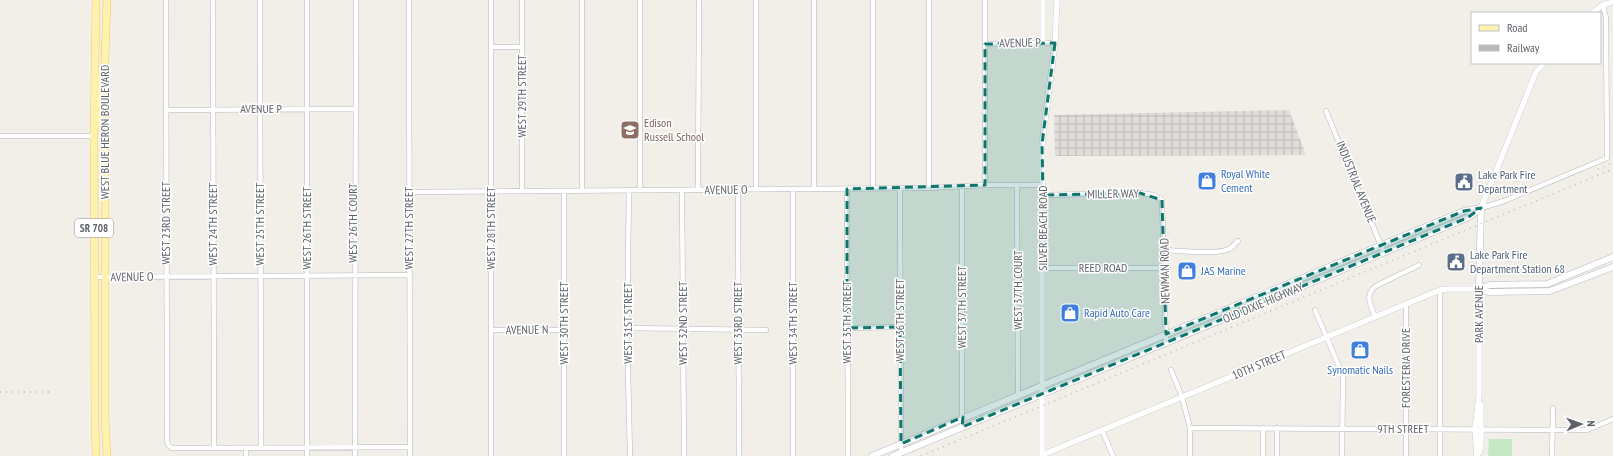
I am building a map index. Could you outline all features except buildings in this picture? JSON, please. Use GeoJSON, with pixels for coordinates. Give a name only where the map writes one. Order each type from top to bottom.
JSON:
{"type":"FeatureCollection","features":[{"type":"Feature","properties":{"kind":"main road","name":"WEST BLUE HERON BOULEVARD"},"geometry":{"type":"LineString","coordinates":[[96,0],[94,72],[96,456]]}},
{"type":"Feature","properties":{"kind":"main road","name":"WEST BLUE HERON BOULEVARD"},"geometry":{"type":"LineString","coordinates":[[107,0],[104,129],[105,418],[107,456]]}},
{"type":"Feature","properties":{"kind":"main road"},"geometry":{"type":"LineString","coordinates":[[94,72],[99,80],[99,124],[104,129]]}},
{"type":"Feature","properties":{"kind":"main road"},"geometry":{"type":"LineString","coordinates":[[94,136],[99,142],[100,185],[104,188]]}},
{"type":"Feature","properties":{"kind":"main road","name":"OLD DIXIE HIGHWAY"},"geometry":{"type":"LineString","coordinates":[[872,456],[1381,244],[1464,211],[1481,208]]}},
{"type":"Feature","properties":{"kind":"main road","name":"OLD DIXIE HIGHWAY"},"geometry":{"type":"LineString","coordinates":[[893,456],[1467,218],[1481,208]]}},
{"type":"Feature","properties":{"kind":"main road","name":"PARK AVENUE"},"geometry":{"type":"LineString","coordinates":[[1479,289],[1481,208]]}},
{"type":"Feature","properties":{"kind":"main road","name":"10TH STREET"},"geometry":{"type":"LineString","coordinates":[[1479,289],[1490,285],[1547,284],[1613,257]]}},
{"type":"Feature","properties":{"kind":"main road","name":"10TH STREET"},"geometry":{"type":"LineString","coordinates":[[1479,289],[1488,292],[1550,291],[1613,267]]}},
{"type":"Feature","properties":{"kind":"street","name":"WEST 23RD STREET"},"geometry":{"type":"LineString","coordinates":[[166,0],[167,441],[169,446],[172,448],[214,448]]}},
{"type":"Feature","properties":{"kind":"street","name":"WEST 24TH STREET"},"geometry":{"type":"LineString","coordinates":[[213,0],[214,448]]}},
{"type":"Feature","properties":{"kind":"street","name":"WEST 25TH STREET"},"geometry":{"type":"LineString","coordinates":[[260,0],[260,448]]}},
{"type":"Feature","properties":{"kind":"street","name":"WEST 26TH STREET"},"geometry":{"type":"LineString","coordinates":[[307,0],[307,456]]}},
{"type":"Feature","properties":{"kind":"street","name":"WEST 26TH COURT"},"geometry":{"type":"LineString","coordinates":[[354,0],[353,439],[355,456]]}},
{"type":"Feature","properties":{"kind":"street","name":"WEST 27TH STREET"},"geometry":{"type":"LineString","coordinates":[[409,0],[410,456]]}},
{"type":"Feature","properties":{"kind":"street","name":"WEST 28TH STREET"},"geometry":{"type":"LineString","coordinates":[[491,0],[491,456]]}},
{"type":"Feature","properties":{"kind":"street","name":"WEST 29TH STREET"},"geometry":{"type":"LineString","coordinates":[[522,0],[522,191]]}},
{"type":"Feature","properties":{"kind":"street"},"geometry":{"type":"LineString","coordinates":[[582,0],[582,191]]}},
{"type":"Feature","properties":{"kind":"street"},"geometry":{"type":"LineString","coordinates":[[640,0],[640,190]]}},
{"type":"Feature","properties":{"kind":"street"},"geometry":{"type":"LineString","coordinates":[[698,190],[699,0]]}},
{"type":"Feature","properties":{"kind":"street"},"geometry":{"type":"LineString","coordinates":[[756,0],[756,189]]}},
{"type":"Feature","properties":{"kind":"street"},"geometry":{"type":"LineString","coordinates":[[814,0],[814,189]]}},
{"type":"Feature","properties":{"kind":"street"},"geometry":{"type":"LineString","coordinates":[[873,0],[873,188]]}},
{"type":"Feature","properties":{"kind":"street"},"geometry":{"type":"LineString","coordinates":[[929,0],[929,188]]}},
{"type":"Feature","properties":{"kind":"street"},"geometry":{"type":"LineString","coordinates":[[985,0],[985,185]]}},
{"type":"Feature","properties":{"kind":"street"},"geometry":{"type":"LineString","coordinates":[[1043,0],[1043,43]]}},
{"type":"Feature","properties":{"kind":"street","name":"SILVER BEACH ROAD"},"geometry":{"type":"LineString","coordinates":[[1042,455],[1042,144],[1055,43],[1057,0]]}},
{"type":"Feature","properties":{"kind":"street"},"geometry":{"type":"LineString","coordinates":[[1593,12],[1603,3],[1613,2]]}},
{"type":"Feature","properties":{"kind":"street"},"geometry":{"type":"LineString","coordinates":[[1481,208],[1607,158],[1606,18],[1603,3]]}},
{"type":"Feature","properties":{"kind":"street","name":"AVENUE P"},"geometry":{"type":"LineString","coordinates":[[985,44],[1055,43]]}},
{"type":"Feature","properties":{"kind":"street"},"geometry":{"type":"LineString","coordinates":[[491,47],[522,47]]}},
{"type":"Feature","properties":{"kind":"street"},"geometry":{"type":"LineString","coordinates":[[1481,208],[1536,72],[1543,64]]}},
{"type":"Feature","properties":{"kind":"street","name":"AVENUE P"},"geometry":{"type":"LineString","coordinates":[[166,110],[354,108]]}},
{"type":"Feature","properties":{"kind":"street","name":"INDUSTRIAL AVENUE"},"geometry":{"type":"LineString","coordinates":[[1326,111],[1384,252]]}},
{"type":"Feature","properties":{"kind":"street"},"geometry":{"type":"LineString","coordinates":[[0,136],[94,136]]}},
{"type":"Feature","properties":{"kind":"street","name":"AVENUE O"},"geometry":{"type":"LineString","coordinates":[[409,192],[847,189],[929,188],[1017,184],[1042,185]]}},
{"type":"Feature","properties":{"kind":"street","name":"WEST 37TH COURT"},"geometry":{"type":"LineString","coordinates":[[1017,184],[1018,395]]}},
{"type":"Feature","properties":{"kind":"street","name":"WEST 37TH STREET"},"geometry":{"type":"LineString","coordinates":[[962,186],[962,427]]}},
{"type":"Feature","properties":{"kind":"street","name":"WEST 36TH STREET"},"geometry":{"type":"LineString","coordinates":[[900,188],[901,453]]}},
{"type":"Feature","properties":{"kind":"street","name":"WEST 33RD STREET"},"geometry":{"type":"LineString","coordinates":[[738,189],[739,456]]}},
{"type":"Feature","properties":{"kind":"street","name":"WEST 34TH STREET"},"geometry":{"type":"LineString","coordinates":[[793,189],[793,456]]}},
{"type":"Feature","properties":{"kind":"street","name":"WEST 35TH STREET"},"geometry":{"type":"LineString","coordinates":[[847,189],[848,456]]}},
{"type":"Feature","properties":{"kind":"street","name":"WEST 31ST STREET"},"geometry":{"type":"LineString","coordinates":[[628,190],[627,328],[630,456]]}},
{"type":"Feature","properties":{"kind":"street","name":"WEST 32ND STREET"},"geometry":{"type":"LineString","coordinates":[[682,190],[684,456]]}},
{"type":"Feature","properties":{"kind":"street","name":"WEST 30TH STREET"},"geometry":{"type":"LineString","coordinates":[[564,191],[564,456]]}},
{"type":"Feature","properties":{"kind":"street","name":"MILLER WAY"},"geometry":{"type":"LineString","coordinates":[[1043,196],[1140,193],[1154,195],[1162,200]]}},
{"type":"Feature","properties":{"kind":"street","name":"NEWMAN ROAD"},"geometry":{"type":"LineString","coordinates":[[1162,200],[1166,343]]}},
{"type":"Feature","properties":{"kind":"street"},"geometry":{"type":"LineString","coordinates":[[1164,250],[1179,252],[1222,251],[1230,249],[1238,241]]}},
{"type":"Feature","properties":{"kind":"street"},"geometry":{"type":"LineString","coordinates":[[1374,317],[1368,298],[1370,291],[1376,286],[1419,265]]}},
{"type":"Feature","properties":{"kind":"street","name":"REED ROAD"},"geometry":{"type":"LineString","coordinates":[[1043,268],[1164,268]]}},
{"type":"Feature","properties":{"kind":"street","name":"AVENUE O"},"geometry":{"type":"LineString","coordinates":[[94,277],[409,275]]}},
{"type":"Feature","properties":{"kind":"street","name":"10TH STREET"},"geometry":{"type":"LineString","coordinates":[[1042,455],[1440,290],[1448,288],[1479,289]]}},
{"type":"Feature","properties":{"kind":"street","name":"PARK AVENUE"},"geometry":{"type":"LineString","coordinates":[[1478,456],[1481,445],[1478,429],[1481,401],[1479,396],[1479,289]]}},
{"type":"Feature","properties":{"kind":"street"},"geometry":{"type":"LineString","coordinates":[[1440,290],[1440,456]]}},
{"type":"Feature","properties":{"kind":"street","name":"FORESTERIA DRIVE"},"geometry":{"type":"LineString","coordinates":[[1406,304],[1406,456]]}},
{"type":"Feature","properties":{"kind":"street"},"geometry":{"type":"LineString","coordinates":[[1316,310],[1343,376],[1342,456]]}},
{"type":"Feature","properties":{"kind":"street"},"geometry":{"type":"LineString","coordinates":[[627,328],[766,330]]}},
{"type":"Feature","properties":{"kind":"street"},"geometry":{"type":"LineString","coordinates":[[847,328],[900,328]]}},
{"type":"Feature","properties":{"kind":"street","name":"AVENUE N"},"geometry":{"type":"LineString","coordinates":[[491,330],[564,330]]}},
{"type":"Feature","properties":{"kind":"street"},"geometry":{"type":"LineString","coordinates":[[1171,370],[1182,397],[1190,428],[1190,456]]}},
{"type":"Feature","properties":{"kind":"street"},"geometry":{"type":"LineString","coordinates":[[1552,456],[1553,408]]}},
{"type":"Feature","properties":{"kind":"street","name":"9TH STREET"},"geometry":{"type":"LineString","coordinates":[[1190,428],[1587,430],[1613,419]]}},
{"type":"Feature","properties":{"kind":"street"},"geometry":{"type":"LineString","coordinates":[[1263,428],[1263,456]]}},
{"type":"Feature","properties":{"kind":"street"},"geometry":{"type":"LineString","coordinates":[[1277,428],[1277,456]]}},
{"type":"Feature","properties":{"kind":"street"},"geometry":{"type":"LineString","coordinates":[[1102,430],[1113,456]]}},
{"type":"Feature","properties":{"kind":"street"},"geometry":{"type":"LineString","coordinates":[[214,448],[409,447]]}},
{"type":"Feature","properties":{"kind":"street"},"geometry":{"type":"LineString","coordinates":[[246,448],[246,456]]}},
{"type":"Feature","properties":{"kind":"highlighted area"},"geometry":{"type":"Polygon","coordinates":[[[1055,43],[1042,144],[1043,195],[1140,193],[1162,200],[1166,334],[1464,211],[1481,208],[1467,218],[962,427],[963,417],[901,444],[900,327],[847,328],[847,189],[985,185],[985,44],[1055,43]]]}},
{"type":"Feature","properties":{"kind":"shaded area"},"geometry":{"type":"Polygon","coordinates":[[[1289,110],[1306,155],[1055,156],[1054,115],[1289,110]]]}},
{"type":"Feature","properties":{"kind":"green space"},"geometry":{"type":"Polygon","coordinates":[[[1489,439],[1512,439],[1512,456],[1488,456],[1489,439]]]}},
{"type":"Feature","properties":{"kind":"railway"},"geometry":{"type":"LineString","coordinates":[[1598,169],[1613,163]]}},
{"type":"Feature","properties":{"kind":"railway"},"geometry":{"type":"LineString","coordinates":[[921,456],[1613,169]]}},
{"type":"Feature","properties":{"kind":"railway"},"geometry":{"type":"LineString","coordinates":[[0,392],[54,392]]}},
{"type":"Feature","properties":{"kind":"place","name":"Edison Russell School"},"geometry":{"type":"Point","coordinates":[630,130]}},
{"type":"Feature","properties":{"kind":"place","name":"Royal White Cement"},"geometry":{"type":"Point","coordinates":[1207,181]}},
{"type":"Feature","properties":{"kind":"place","name":"Lake Park Fire Department"},"geometry":{"type":"Point","coordinates":[1464,182]}},
{"type":"Feature","properties":{"kind":"place","name":"Lake Park Fire Department Station 68"},"geometry":{"type":"Point","coordinates":[1456,262]}},
{"type":"Feature","properties":{"kind":"place","name":"JAS Marine"},"geometry":{"type":"Point","coordinates":[1187,271]}},
{"type":"Feature","properties":{"kind":"place","name":"Rapid Auto Care"},"geometry":{"type":"Point","coordinates":[1070,313]}},
{"type":"Feature","properties":{"kind":"place","name":"Synomatic Nails"},"geometry":{"type":"Point","coordinates":[1360,350]}}]}
